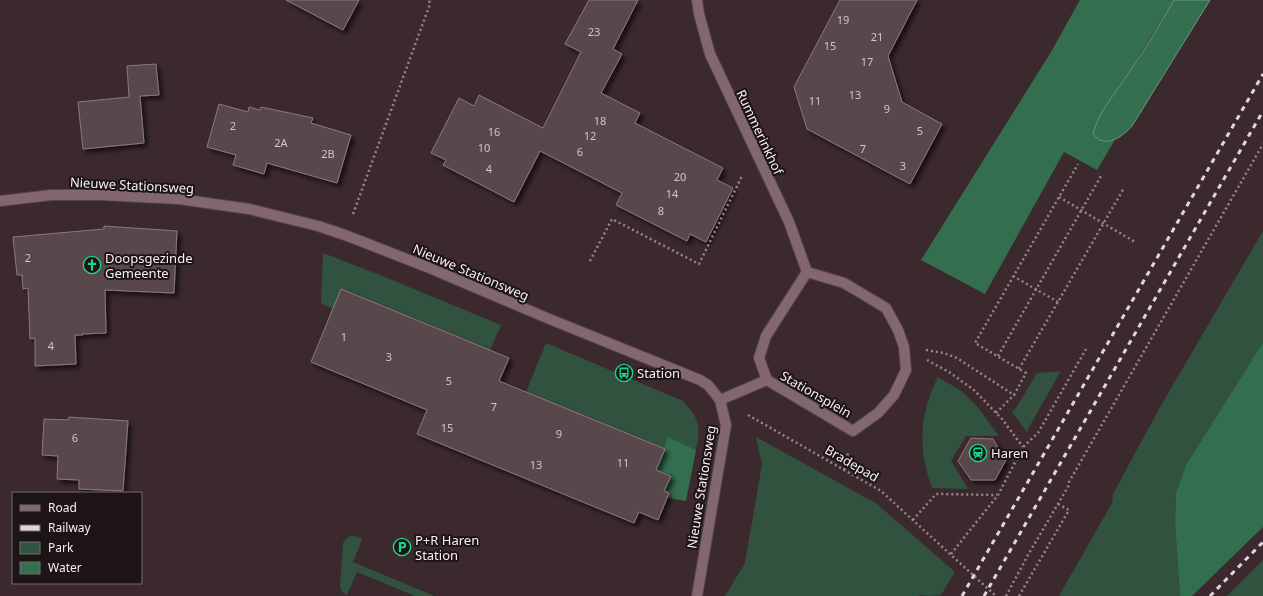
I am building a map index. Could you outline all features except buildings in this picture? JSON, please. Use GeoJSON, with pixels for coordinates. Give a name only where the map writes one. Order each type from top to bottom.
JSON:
{"type":"FeatureCollection","features":[{"type":"Feature","properties":{"kind":"street","name":"Rummerinkhof"},"geometry":{"type":"LineString","coordinates":[[697,0],[699,14],[710,54],[789,222],[807,272]]}},
{"type":"Feature","properties":{"kind":"street","name":"Nieuwe Stationsweg"},"geometry":{"type":"LineString","coordinates":[[0,201],[51,195],[101,194],[179,198],[249,209],[318,226],[427,267],[700,380],[708,385],[720,400],[726,425],[698,596]]}},
{"type":"Feature","properties":{"kind":"street","name":"Stationsplein"},"geometry":{"type":"LineString","coordinates":[[807,272],[844,283],[886,308],[898,330],[904,347],[906,370],[894,395],[878,413],[853,431],[767,380],[759,358],[766,336],[807,272]]}},
{"type":"Feature","properties":{"kind":"street","name":"Stationsplein"},"geometry":{"type":"LineString","coordinates":[[720,400],[767,380]]}},
{"type":"Feature","properties":{"kind":"path"},"geometry":{"type":"LineString","coordinates":[[345,235],[430,4],[429,0]]}},
{"type":"Feature","properties":{"kind":"path"},"geometry":{"type":"LineString","coordinates":[[1006,596],[1069,485],[1072,475],[1263,144]]}},
{"type":"Feature","properties":{"kind":"path"},"geometry":{"type":"LineString","coordinates":[[996,412],[1014,395],[1026,372],[975,342],[1078,164]]}},
{"type":"Feature","properties":{"kind":"path"},"geometry":{"type":"LineString","coordinates":[[590,261],[612,219],[699,264],[744,172]]}},
{"type":"Feature","properties":{"kind":"path"},"geometry":{"type":"LineString","coordinates":[[998,356],[1101,176]]}},
{"type":"Feature","properties":{"kind":"path"},"geometry":{"type":"LineString","coordinates":[[1019,369],[1124,188]]}},
{"type":"Feature","properties":{"kind":"path"},"geometry":{"type":"LineString","coordinates":[[1059,197],[1136,242]]}},
{"type":"Feature","properties":{"kind":"path"},"geometry":{"type":"LineString","coordinates":[[1013,276],[1058,302]]}},
{"type":"Feature","properties":{"kind":"path"},"geometry":{"type":"LineString","coordinates":[[904,347],[944,352],[957,358],[1014,395]]}},
{"type":"Feature","properties":{"kind":"path"},"geometry":{"type":"LineString","coordinates":[[952,554],[998,495],[1023,447],[1038,433],[1086,349]]}},
{"type":"Feature","properties":{"kind":"path"},"geometry":{"type":"LineString","coordinates":[[950,372],[974,390],[996,412],[1023,447]]}},
{"type":"Feature","properties":{"kind":"path","name":"Bradepad"},"geometry":{"type":"LineString","coordinates":[[720,400],[881,491],[961,562],[996,596]]}},
{"type":"Feature","properties":{"kind":"path"},"geometry":{"type":"LineString","coordinates":[[913,520],[936,494],[998,495]]}},
{"type":"Feature","properties":{"kind":"path"},"geometry":{"type":"LineString","coordinates":[[1019,596],[1069,510],[1058,504]]}},
{"type":"Feature","properties":{"kind":"green space"},"geometry":{"type":"Polygon","coordinates":[[[1263,231],[1263,342],[1186,465],[1176,493],[1175,523],[1180,596],[1059,596],[1112,503],[1113,494],[1160,407],[1263,231]]]}},
{"type":"Feature","properties":{"kind":"green space"},"geometry":{"type":"Polygon","coordinates":[[[323,253],[501,325],[490,350],[342,289],[333,309],[321,303],[323,253]]]}},
{"type":"Feature","properties":{"kind":"green space"},"geometry":{"type":"Polygon","coordinates":[[[546,343],[683,401],[693,413],[698,424],[699,429],[696,450],[669,438],[665,449],[526,392],[546,343]]]}},
{"type":"Feature","properties":{"kind":"green space"},"geometry":{"type":"Polygon","coordinates":[[[1061,371],[1027,432],[1012,412],[1016,408],[1037,373],[1061,371]]]}},
{"type":"Feature","properties":{"kind":"green space"},"geometry":{"type":"Polygon","coordinates":[[[938,377],[960,390],[976,405],[999,436],[966,436],[951,461],[968,489],[932,488],[927,474],[923,445],[924,418],[927,404],[938,377]]]}},
{"type":"Feature","properties":{"kind":"green space"},"geometry":{"type":"Polygon","coordinates":[[[756,437],[877,504],[955,572],[941,595],[725,596],[745,563],[762,464],[756,437]]]}},
{"type":"Feature","properties":{"kind":"green space"},"geometry":{"type":"Polygon","coordinates":[[[350,536],[355,536],[362,539],[353,562],[434,596],[415,596],[357,572],[347,595],[343,593],[340,587],[343,543],[350,536]]]}},
{"type":"Feature","properties":{"kind":"green space"},"geometry":{"type":"Polygon","coordinates":[[[1263,560],[1263,596],[1227,596],[1263,560]]]}},
{"type":"Feature","properties":{"kind":"shaded area"},"geometry":{"type":"Polygon","coordinates":[[[1080,0],[1174,0],[1095,126],[1106,141],[1115,140],[1097,170],[1064,152],[985,294],[921,260],[1051,52],[1080,0]]]}},
{"type":"Feature","properties":{"kind":"shaded area"},"geometry":{"type":"Polygon","coordinates":[[[1263,342],[1263,527],[1192,596],[1180,596],[1175,523],[1176,493],[1186,465],[1263,342]]]}},
{"type":"Feature","properties":{"kind":"shaded area"},"geometry":{"type":"Polygon","coordinates":[[[668,437],[696,450],[686,501],[668,498],[669,493],[664,491],[672,475],[656,470],[668,437]]]}},
{"type":"Feature","properties":{"kind":"water"},"geometry":{"type":"Polygon","coordinates":[[[1174,0],[1210,0],[1132,126],[1114,140],[1100,140],[1093,134],[1099,118],[1142,54],[1174,0]]]}},
{"type":"Feature","properties":{"kind":"railway"},"geometry":{"type":"LineString","coordinates":[[962,596],[1263,74]]}},
{"type":"Feature","properties":{"kind":"railway"},"geometry":{"type":"LineString","coordinates":[[984,596],[1263,111]]}},
{"type":"Feature","properties":{"kind":"railway"},"geometry":{"type":"LineString","coordinates":[[1210,596],[1263,542]]}},
{"type":"Feature","properties":{"kind":"place","name":"Doopsgezinde Gemeente"},"geometry":{"type":"Point","coordinates":[92,265]}},
{"type":"Feature","properties":{"kind":"place","name":"Station"},"geometry":{"type":"Point","coordinates":[624,373]}},
{"type":"Feature","properties":{"kind":"place","name":"Haren"},"geometry":{"type":"Point","coordinates":[978,453]}},
{"type":"Feature","properties":{"kind":"place","name":"P+R Haren Station"},"geometry":{"type":"Point","coordinates":[402,547]}}]}
